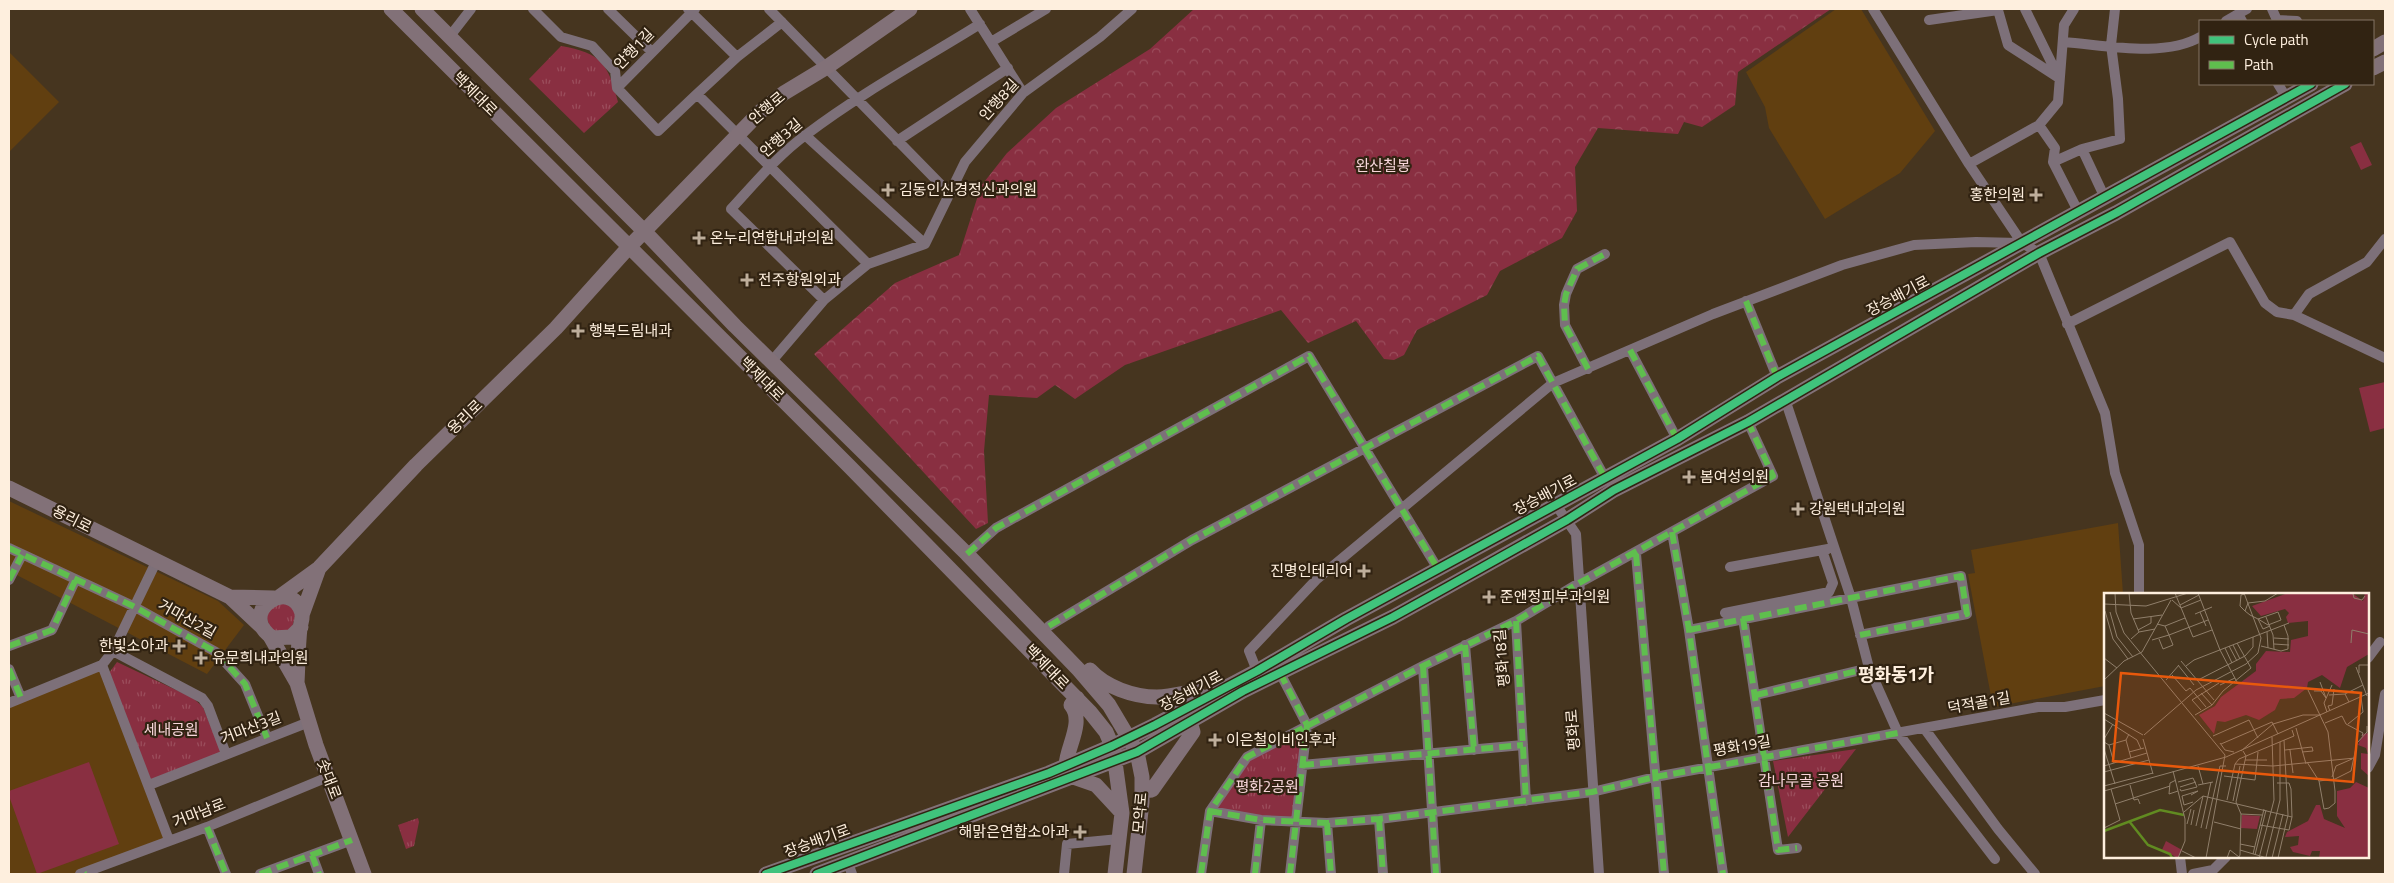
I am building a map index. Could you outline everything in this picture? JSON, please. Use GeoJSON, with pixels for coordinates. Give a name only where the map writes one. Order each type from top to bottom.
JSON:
{"type":"FeatureCollection","features":[{"type":"Feature","properties":{"kind":"street","name":"백제대로"},"geometry":{"type":"LineString","coordinates":[[391,9],[628,248],[849,466],[1077,698],[1106,732],[1112,746],[1114,762]]}},
{"type":"Feature","properties":{"kind":"street","name":"백제대로"},"geometry":{"type":"LineString","coordinates":[[422,9],[645,232],[771,362],[968,554],[1022,610],[1109,705],[1130,737],[1136,752]]}},
{"type":"Feature","properties":{"kind":"street"},"geometry":{"type":"LineString","coordinates":[[450,36],[471,9]]}},
{"type":"Feature","properties":{"kind":"street","name":"안행1길"},"geometry":{"type":"LineString","coordinates":[[533,9],[561,37],[592,46],[616,71],[617,88],[658,132],[697,94]]}},
{"type":"Feature","properties":{"kind":"street"},"geometry":{"type":"LineString","coordinates":[[608,9],[652,52]]}},
{"type":"Feature","properties":{"kind":"street"},"geometry":{"type":"LineString","coordinates":[[770,9],[896,141],[948,192]]}},
{"type":"Feature","properties":{"kind":"street","name":"안행로"},"geometry":{"type":"LineString","coordinates":[[645,232],[737,136],[784,93],[827,67],[910,9]]}},
{"type":"Feature","properties":{"kind":"street"},"geometry":{"type":"LineString","coordinates":[[970,9],[1024,93]]}},
{"type":"Feature","properties":{"kind":"street"},"geometry":{"type":"LineString","coordinates":[[991,42],[1046,9]]}},
{"type":"Feature","properties":{"kind":"street","name":"안행8길"},"geometry":{"type":"LineString","coordinates":[[924,244],[948,192],[965,162],[1024,93],[1100,37],[1132,9]]}},
{"type":"Feature","properties":{"kind":"street"},"geometry":{"type":"LineString","coordinates":[[1873,9],[1969,164],[2022,243],[2038,253],[2105,413],[2115,473],[2139,545],[2139,593]]}},
{"type":"Feature","properties":{"kind":"street"},"geometry":{"type":"LineString","coordinates":[[2025,9],[2059,78]]}},
{"type":"Feature","properties":{"kind":"street"},"geometry":{"type":"LineString","coordinates":[[1969,164],[2039,125],[2058,102],[2064,26],[2074,9]]}},
{"type":"Feature","properties":{"kind":"street"},"geometry":{"type":"LineString","coordinates":[[2053,162],[2082,149],[2120,139],[2118,98],[2111,45],[2115,9]]}},
{"type":"Feature","properties":{"kind":"street"},"geometry":{"type":"LineString","coordinates":[[691,10],[737,57]]}},
{"type":"Feature","properties":{"kind":"street","name":"안행1길"},"geometry":{"type":"LineString","coordinates":[[617,88],[691,10]]}},
{"type":"Feature","properties":{"kind":"street"},"geometry":{"type":"LineString","coordinates":[[1930,20],[1998,10],[2008,44],[2059,78]]}},
{"type":"Feature","properties":{"kind":"street"},"geometry":{"type":"LineString","coordinates":[[2229,20],[2243,15]]}},
{"type":"Feature","properties":{"kind":"street"},"geometry":{"type":"LineString","coordinates":[[782,22],[737,57],[697,94],[769,168],[868,264]]}},
{"type":"Feature","properties":{"kind":"street","name":"안행3길"},"geometry":{"type":"LineString","coordinates":[[824,300],[731,209],[769,168],[805,135],[857,99],[980,24]]}},
{"type":"Feature","properties":{"kind":"street"},"geometry":{"type":"LineString","coordinates":[[2064,42],[2158,49],[2189,43],[2199,38]]}},
{"type":"Feature","properties":{"kind":"street"},"geometry":{"type":"LineString","coordinates":[[2374,48],[2385,42]]}},
{"type":"Feature","properties":{"kind":"street"},"geometry":{"type":"LineString","coordinates":[[896,141],[1008,68]]}},
{"type":"Feature","properties":{"kind":"street"},"geometry":{"type":"LineString","coordinates":[[2279,85],[2286,98]]}},
{"type":"Feature","properties":{"kind":"street","name":"장승배기로"},"geometry":{"type":"LineString","coordinates":[[817,874],[850,869],[1070,771],[1112,746],[1257,671],[1346,619],[1677,438],[1777,378],[2309,85]]}},
{"type":"Feature","properties":{"kind":"street","name":"장승배기로"},"geometry":{"type":"LineString","coordinates":[[766,874],[1070,771],[1114,762],[1136,752],[1243,691],[1401,612],[1567,520],[1614,490],[1748,422],[1785,398],[2038,253],[2116,213],[2342,85]]}},
{"type":"Feature","properties":{"kind":"street"},"geometry":{"type":"LineString","coordinates":[[2039,125],[2055,148],[2053,162],[2079,213]]}},
{"type":"Feature","properties":{"kind":"street"},"geometry":{"type":"LineString","coordinates":[[771,362],[824,300],[868,264],[924,244],[805,135]]}},
{"type":"Feature","properties":{"kind":"street"},"geometry":{"type":"LineString","coordinates":[[2082,149],[2106,198]]}},
{"type":"Feature","properties":{"kind":"street","name":"용리로"},"geometry":{"type":"LineString","coordinates":[[266,632],[260,614],[265,604],[319,568],[416,465],[556,328],[628,248],[645,232]]}},
{"type":"Feature","properties":{"kind":"street"},"geometry":{"type":"LineString","coordinates":[[2294,316],[2308,294],[2367,262],[2385,239]]}},
{"type":"Feature","properties":{"kind":"street"},"geometry":{"type":"LineString","coordinates":[[1257,671],[1249,651],[1316,580],[1404,510],[1553,383],[1746,301],[1842,265],[1914,245],[1976,242],[2022,243]]}},
{"type":"Feature","properties":{"kind":"street"},"geometry":{"type":"LineString","coordinates":[[2067,324],[2230,242],[2265,303],[2277,312],[2294,316],[2385,358]]}},
{"type":"Feature","properties":{"kind":"street"},"geometry":{"type":"LineString","coordinates":[[1588,369],[1566,325],[1564,305],[1566,294],[1577,269],[1605,254]]}},
{"type":"Feature","properties":{"kind":"street"},"geometry":{"type":"LineString","coordinates":[[1746,301],[1777,378]]}},
{"type":"Feature","properties":{"kind":"street"},"geometry":{"type":"LineString","coordinates":[[1630,350],[1677,438]]}},
{"type":"Feature","properties":{"kind":"street"},"geometry":{"type":"LineString","coordinates":[[968,554],[996,528],[1309,356],[1438,569]]}},
{"type":"Feature","properties":{"kind":"street"},"geometry":{"type":"LineString","coordinates":[[1048,626],[1192,540],[1538,356],[1605,478]]}},
{"type":"Feature","properties":{"kind":"street"},"geometry":{"type":"LineString","coordinates":[[1785,398],[1851,598],[1869,668],[1898,732],[1995,859]]}},
{"type":"Feature","properties":{"kind":"street"},"geometry":{"type":"LineString","coordinates":[[1516,621],[1579,583],[1636,554],[1773,476],[1748,422]]}},
{"type":"Feature","properties":{"kind":"street","name":"용리로"},"geometry":{"type":"LineString","coordinates":[[9,488],[230,597],[277,597],[291,599],[300,608],[301,621]]}},
{"type":"Feature","properties":{"kind":"street","name":"평화로"},"geometry":{"type":"LineString","coordinates":[[1556,505],[1576,534],[1599,874]]}},
{"type":"Feature","properties":{"kind":"street"},"geometry":{"type":"LineString","coordinates":[[1672,532],[1689,630],[1723,874]]}},
{"type":"Feature","properties":{"kind":"street","name":"거마산2길"},"geometry":{"type":"LineString","coordinates":[[9,548],[75,581],[133,606],[216,652],[245,684],[267,738]]}},
{"type":"Feature","properties":{"kind":"street"},"geometry":{"type":"LineString","coordinates":[[1730,568],[1834,548]]}},
{"type":"Feature","properties":{"kind":"street"},"geometry":{"type":"LineString","coordinates":[[1726,613],[1829,592],[1833,583],[1822,550]]}},
{"type":"Feature","properties":{"kind":"street"},"geometry":{"type":"LineString","coordinates":[[1636,554],[1664,874]]}},
{"type":"Feature","properties":{"kind":"street"},"geometry":{"type":"LineString","coordinates":[[9,580],[22,555]]}},
{"type":"Feature","properties":{"kind":"street","name":"거마산2길"},"geometry":{"type":"LineString","coordinates":[[9,702],[102,665],[113,651],[133,606],[156,562]]}},
{"type":"Feature","properties":{"kind":"street"},"geometry":{"type":"LineString","coordinates":[[266,632],[286,639],[291,637],[301,621],[319,568]]}},
{"type":"Feature","properties":{"kind":"street"},"geometry":{"type":"LineString","coordinates":[[1689,630],[1962,576],[1967,614],[1860,635]]}},
{"type":"Feature","properties":{"kind":"street"},"geometry":{"type":"LineString","coordinates":[[9,646],[52,630],[75,581]]}},
{"type":"Feature","properties":{"kind":"street"},"geometry":{"type":"LineString","coordinates":[[230,597],[266,632],[297,683]]}},
{"type":"Feature","properties":{"kind":"street"},"geometry":{"type":"LineString","coordinates":[[1022,610],[1029,606],[1100,680],[1132,693],[1158,697],[1196,691],[1203,700]]}},
{"type":"Feature","properties":{"kind":"street"},"geometry":{"type":"LineString","coordinates":[[1743,618],[1778,850],[1797,848]]}},
{"type":"Feature","properties":{"kind":"street"},"geometry":{"type":"LineString","coordinates":[[297,683],[301,621]]}},
{"type":"Feature","properties":{"kind":"street","name":"평화18길"},"geometry":{"type":"LineString","coordinates":[[1201,874],[1210,811],[1247,757],[1423,666],[1516,621],[1526,800]]}},
{"type":"Feature","properties":{"kind":"street"},"geometry":{"type":"LineString","coordinates":[[2369,644],[2382,642]]}},
{"type":"Feature","properties":{"kind":"street"},"geometry":{"type":"LineString","coordinates":[[2369,657],[2382,642]]}},
{"type":"Feature","properties":{"kind":"street"},"geometry":{"type":"LineString","coordinates":[[1465,645],[1474,750]]}},
{"type":"Feature","properties":{"kind":"street"},"geometry":{"type":"LineString","coordinates":[[113,651],[202,698],[208,706],[226,754]]}},
{"type":"Feature","properties":{"kind":"street"},"geometry":{"type":"LineString","coordinates":[[102,665],[169,840]]}},
{"type":"Feature","properties":{"kind":"street"},"geometry":{"type":"LineString","coordinates":[[1423,666],[1436,874]]}},
{"type":"Feature","properties":{"kind":"street"},"geometry":{"type":"LineString","coordinates":[[1756,695],[1869,668]]}},
{"type":"Feature","properties":{"kind":"street"},"geometry":{"type":"LineString","coordinates":[[9,669],[21,698]]}},
{"type":"Feature","properties":{"kind":"street"},"geometry":{"type":"LineString","coordinates":[[1280,674],[1307,725],[1290,874]]}},
{"type":"Feature","properties":{"kind":"street","name":"솟대로"},"geometry":{"type":"LineString","coordinates":[[297,683],[308,722],[364,874]]}},
{"type":"Feature","properties":{"kind":"street"},"geometry":{"type":"LineString","coordinates":[[2369,766],[2375,755],[2385,694]]}},
{"type":"Feature","properties":{"kind":"street"},"geometry":{"type":"LineString","coordinates":[[1077,698],[1071,705],[1075,710],[1075,724],[1070,771],[1096,785],[1122,813]]}},
{"type":"Feature","properties":{"kind":"street","name":"덕적골1길"},"geometry":{"type":"LineString","coordinates":[[1898,732],[2038,707],[2065,707],[2104,700]]}},
{"type":"Feature","properties":{"kind":"street","name":"거마산3길"},"geometry":{"type":"LineString","coordinates":[[149,785],[308,722]]}},
{"type":"Feature","properties":{"kind":"street"},"geometry":{"type":"LineString","coordinates":[[1142,791],[1152,790],[1193,732],[1190,722]]}},
{"type":"Feature","properties":{"kind":"street"},"geometry":{"type":"LineString","coordinates":[[1924,728],[1998,829],[2035,874]]}},
{"type":"Feature","properties":{"kind":"street","name":"평화19길"},"geometry":{"type":"LineString","coordinates":[[1592,792],[1655,777],[1898,732]]}},
{"type":"Feature","properties":{"kind":"street"},"geometry":{"type":"LineString","coordinates":[[1302,765],[1523,745]]}},
{"type":"Feature","properties":{"kind":"street","name":"모악로"},"geometry":{"type":"LineString","coordinates":[[1134,874],[1142,791],[1142,777],[1136,752]]}},
{"type":"Feature","properties":{"kind":"street","name":"모악로"},"geometry":{"type":"LineString","coordinates":[[1114,762],[1122,813],[1115,874]]}},
{"type":"Feature","properties":{"kind":"street","name":"거마남로"},"geometry":{"type":"LineString","coordinates":[[83,874],[328,778]]}},
{"type":"Feature","properties":{"kind":"street"},"geometry":{"type":"LineString","coordinates":[[1210,811],[1261,820],[1327,823],[1379,819],[1592,792]]}},
{"type":"Feature","properties":{"kind":"street"},"geometry":{"type":"LineString","coordinates":[[1379,819],[1383,874]]}},
{"type":"Feature","properties":{"kind":"street"},"geometry":{"type":"LineString","coordinates":[[1255,874],[1261,820]]}},
{"type":"Feature","properties":{"kind":"street"},"geometry":{"type":"LineString","coordinates":[[1327,823],[1331,874]]}},
{"type":"Feature","properties":{"kind":"street"},"geometry":{"type":"LineString","coordinates":[[207,827],[226,874]]}},
{"type":"Feature","properties":{"kind":"street"},"geometry":{"type":"LineString","coordinates":[[1064,874],[1067,844],[1119,839]]}},
{"type":"Feature","properties":{"kind":"street"},"geometry":{"type":"LineString","coordinates":[[260,874],[271,872],[352,840]]}},
{"type":"Feature","properties":{"kind":"street"},"geometry":{"type":"LineString","coordinates":[[312,855],[319,874]]}},
{"type":"Feature","properties":{"kind":"street"},"geometry":{"type":"LineString","coordinates":[[2180,858],[2182,874]]}},
{"type":"Feature","properties":{"kind":"street"},"geometry":{"type":"LineString","coordinates":[[2193,874],[2213,870],[2225,858]]}},
{"type":"Feature","properties":{"kind":"shaded area"},"geometry":{"type":"Polygon","coordinates":[[[1836,9],[1861,9],[1935,131],[1900,173],[1825,219],[1769,128],[1765,107],[1746,72],[1836,9]]]}},
{"type":"Feature","properties":{"kind":"shaded area"},"geometry":{"type":"Polygon","coordinates":[[[9,52],[59,102],[9,152],[9,52]]]}},
{"type":"Feature","properties":{"kind":"shaded area"},"geometry":{"type":"Polygon","coordinates":[[[9,501],[218,601],[244,625],[207,674],[9,571],[9,501]]]}},
{"type":"Feature","properties":{"kind":"shaded area"},"geometry":{"type":"Polygon","coordinates":[[[2118,523],[2123,593],[2104,593],[2104,686],[1993,707],[1968,574],[1975,573],[1971,550],[2118,523]]]}},
{"type":"Feature","properties":{"kind":"shaded area"},"geometry":{"type":"Polygon","coordinates":[[[102,669],[169,840],[80,874],[9,874],[9,705],[102,669]]]}},
{"type":"Feature","properties":{"kind":"green space","name":"완산칠봉"},"geometry":{"type":"Polygon","coordinates":[[[1194,9],[1831,9],[1738,72],[1735,105],[1702,127],[1684,122],[1678,134],[1598,128],[1575,167],[1577,211],[1562,238],[1500,271],[1487,295],[1417,330],[1404,355],[1394,360],[1384,359],[1356,321],[1308,343],[1281,310],[1125,365],[1075,399],[1055,385],[1037,398],[989,395],[984,451],[988,523],[976,529],[814,354],[895,283],[959,255],[981,186],[1007,153],[1056,108],[1150,49],[1194,9]]]}},
{"type":"Feature","properties":{"kind":"green space"},"geometry":{"type":"Polygon","coordinates":[[[561,46],[585,52],[601,62],[610,78],[618,102],[584,133],[529,79],[561,46]]]}},
{"type":"Feature","properties":{"kind":"green space"},"geometry":{"type":"Polygon","coordinates":[[[2361,142],[2372,165],[2361,170],[2350,147],[2361,142]]]}},
{"type":"Feature","properties":{"kind":"green space"},"geometry":{"type":"Polygon","coordinates":[[[2385,382],[2385,428],[2370,432],[2359,388],[2385,382]]]}},
{"type":"Feature","properties":{"kind":"green space"},"geometry":{"type":"Polygon","coordinates":[[[283,601],[297,610],[291,631],[271,631],[265,612],[283,601]]]}},
{"type":"Feature","properties":{"kind":"green space","name":"세내공원"},"geometry":{"type":"Polygon","coordinates":[[[117,662],[193,698],[203,707],[221,752],[151,781],[109,673],[117,662]]]}},
{"type":"Feature","properties":{"kind":"green space","name":"평화2공원"},"geometry":{"type":"Polygon","coordinates":[[[1307,725],[1296,821],[1210,811],[1247,757],[1307,725]]]}},
{"type":"Feature","properties":{"kind":"green space","name":"감나무골 공원"},"geometry":{"type":"Polygon","coordinates":[[[1856,749],[1788,837],[1773,761],[1856,749]]]}},
{"type":"Feature","properties":{"kind":"green space"},"geometry":{"type":"Polygon","coordinates":[[[89,762],[119,844],[37,874],[9,796],[9,791],[89,762]]]}},
{"type":"Feature","properties":{"kind":"green space"},"geometry":{"type":"Polygon","coordinates":[[[418,818],[419,822],[414,846],[406,849],[398,825],[418,818]]]}},
{"type":"Feature","properties":{"kind":"marked path"},"geometry":{"type":"LineString","coordinates":[[1588,369],[1565,325],[1564,305],[1566,294],[1577,269],[1605,254]]}},
{"type":"Feature","properties":{"kind":"marked path"},"geometry":{"type":"LineString","coordinates":[[1746,301],[1777,377]]}},
{"type":"Feature","properties":{"kind":"marked path"},"geometry":{"type":"LineString","coordinates":[[1630,350],[1677,439]]}},
{"type":"Feature","properties":{"kind":"marked path"},"geometry":{"type":"LineString","coordinates":[[967,554],[996,528],[1309,356],[1438,569]]}},
{"type":"Feature","properties":{"kind":"marked path"},"geometry":{"type":"LineString","coordinates":[[1049,626],[1192,540],[1538,356],[1605,478]]}},
{"type":"Feature","properties":{"kind":"marked path"},"geometry":{"type":"LineString","coordinates":[[1201,874],[1210,811],[1247,757],[1423,666],[1516,621],[1579,583],[1773,476],[1748,422]]}},
{"type":"Feature","properties":{"kind":"marked path"},"geometry":{"type":"LineString","coordinates":[[1672,532],[1689,630],[1723,874]]}},
{"type":"Feature","properties":{"kind":"marked path"},"geometry":{"type":"LineString","coordinates":[[9,548],[133,606],[216,652],[245,684],[267,738]]}},
{"type":"Feature","properties":{"kind":"marked path"},"geometry":{"type":"LineString","coordinates":[[1636,554],[1664,874]]}},
{"type":"Feature","properties":{"kind":"marked path"},"geometry":{"type":"LineString","coordinates":[[9,580],[22,555]]}},
{"type":"Feature","properties":{"kind":"marked path"},"geometry":{"type":"LineString","coordinates":[[1689,630],[1961,576],[1967,614],[1860,635]]}},
{"type":"Feature","properties":{"kind":"marked path"},"geometry":{"type":"LineString","coordinates":[[9,646],[52,630],[75,581]]}},
{"type":"Feature","properties":{"kind":"marked path"},"geometry":{"type":"LineString","coordinates":[[1743,618],[1778,850],[1797,848]]}},
{"type":"Feature","properties":{"kind":"marked path"},"geometry":{"type":"LineString","coordinates":[[1516,621],[1526,801]]}},
{"type":"Feature","properties":{"kind":"marked path"},"geometry":{"type":"LineString","coordinates":[[1465,645],[1474,750]]}},
{"type":"Feature","properties":{"kind":"marked path"},"geometry":{"type":"LineString","coordinates":[[1423,666],[1436,874]]}},
{"type":"Feature","properties":{"kind":"marked path"},"geometry":{"type":"LineString","coordinates":[[1756,695],[1869,668]]}},
{"type":"Feature","properties":{"kind":"marked path"},"geometry":{"type":"LineString","coordinates":[[9,669],[21,698]]}},
{"type":"Feature","properties":{"kind":"marked path"},"geometry":{"type":"LineString","coordinates":[[1280,673],[1307,725],[1290,874]]}},
{"type":"Feature","properties":{"kind":"marked path"},"geometry":{"type":"LineString","coordinates":[[1210,811],[1261,820],[1327,823],[1379,819],[1592,792],[1655,777],[1898,733]]}},
{"type":"Feature","properties":{"kind":"marked path"},"geometry":{"type":"LineString","coordinates":[[1302,765],[1523,745]]}},
{"type":"Feature","properties":{"kind":"marked path"},"geometry":{"type":"LineString","coordinates":[[1379,819],[1383,874]]}},
{"type":"Feature","properties":{"kind":"marked path"},"geometry":{"type":"LineString","coordinates":[[1255,874],[1261,820]]}},
{"type":"Feature","properties":{"kind":"marked path"},"geometry":{"type":"LineString","coordinates":[[1327,823],[1331,874]]}},
{"type":"Feature","properties":{"kind":"marked path"},"geometry":{"type":"LineString","coordinates":[[207,827],[226,874]]}},
{"type":"Feature","properties":{"kind":"marked path"},"geometry":{"type":"LineString","coordinates":[[260,874],[352,840]]}},
{"type":"Feature","properties":{"kind":"marked path"},"geometry":{"type":"LineString","coordinates":[[312,855],[319,874]]}},
{"type":"Feature","properties":{"kind":"cycle path"},"geometry":{"type":"LineString","coordinates":[[766,874],[1049,773],[1155,725],[1257,671],[1346,619],[1677,439],[1777,377],[2309,85]]}},
{"type":"Feature","properties":{"kind":"cycle path"},"geometry":{"type":"LineString","coordinates":[[817,874],[1137,752],[1243,691],[1393,617],[1567,520],[1614,490],[1748,422],[2039,253],[2116,213],[2343,85]]}},
{"type":"Feature","properties":{"kind":"place","name":"김동인신경정신과의원"},"geometry":{"type":"Point","coordinates":[888,190]}},
{"type":"Feature","properties":{"kind":"place","name":"홍한의원"},"geometry":{"type":"Point","coordinates":[2036,195]}},
{"type":"Feature","properties":{"kind":"place","name":"온누리연합내과의원"},"geometry":{"type":"Point","coordinates":[699,238]}},
{"type":"Feature","properties":{"kind":"place","name":"전주항원외과"},"geometry":{"type":"Point","coordinates":[747,280]}},
{"type":"Feature","properties":{"kind":"place","name":"행복드림내과"},"geometry":{"type":"Point","coordinates":[578,331]}},
{"type":"Feature","properties":{"kind":"place","name":"봄여성의원"},"geometry":{"type":"Point","coordinates":[1689,477]}},
{"type":"Feature","properties":{"kind":"place","name":"강원택내과의원"},"geometry":{"type":"Point","coordinates":[1798,509]}},
{"type":"Feature","properties":{"kind":"place","name":"진명인테리어"},"geometry":{"type":"Point","coordinates":[1364,571]}},
{"type":"Feature","properties":{"kind":"place","name":"준앤정피부과의원"},"geometry":{"type":"Point","coordinates":[1489,597]}},
{"type":"Feature","properties":{"kind":"place","name":"한빛소아과"},"geometry":{"type":"Point","coordinates":[179,646]}},
{"type":"Feature","properties":{"kind":"place","name":"유문희내과의원"},"geometry":{"type":"Point","coordinates":[201,658]}},
{"type":"Feature","properties":{"kind":"place","name":"이은철이비인후과"},"geometry":{"type":"Point","coordinates":[1215,740]}},
{"type":"Feature","properties":{"kind":"place","name":"해맑은연합소아과"},"geometry":{"type":"Point","coordinates":[1080,832]}},
{"type":"Feature","properties":{"kind":"district","name":"평화동1가"},"geometry":{"type":"Point","coordinates":[1896,675]}}]}
